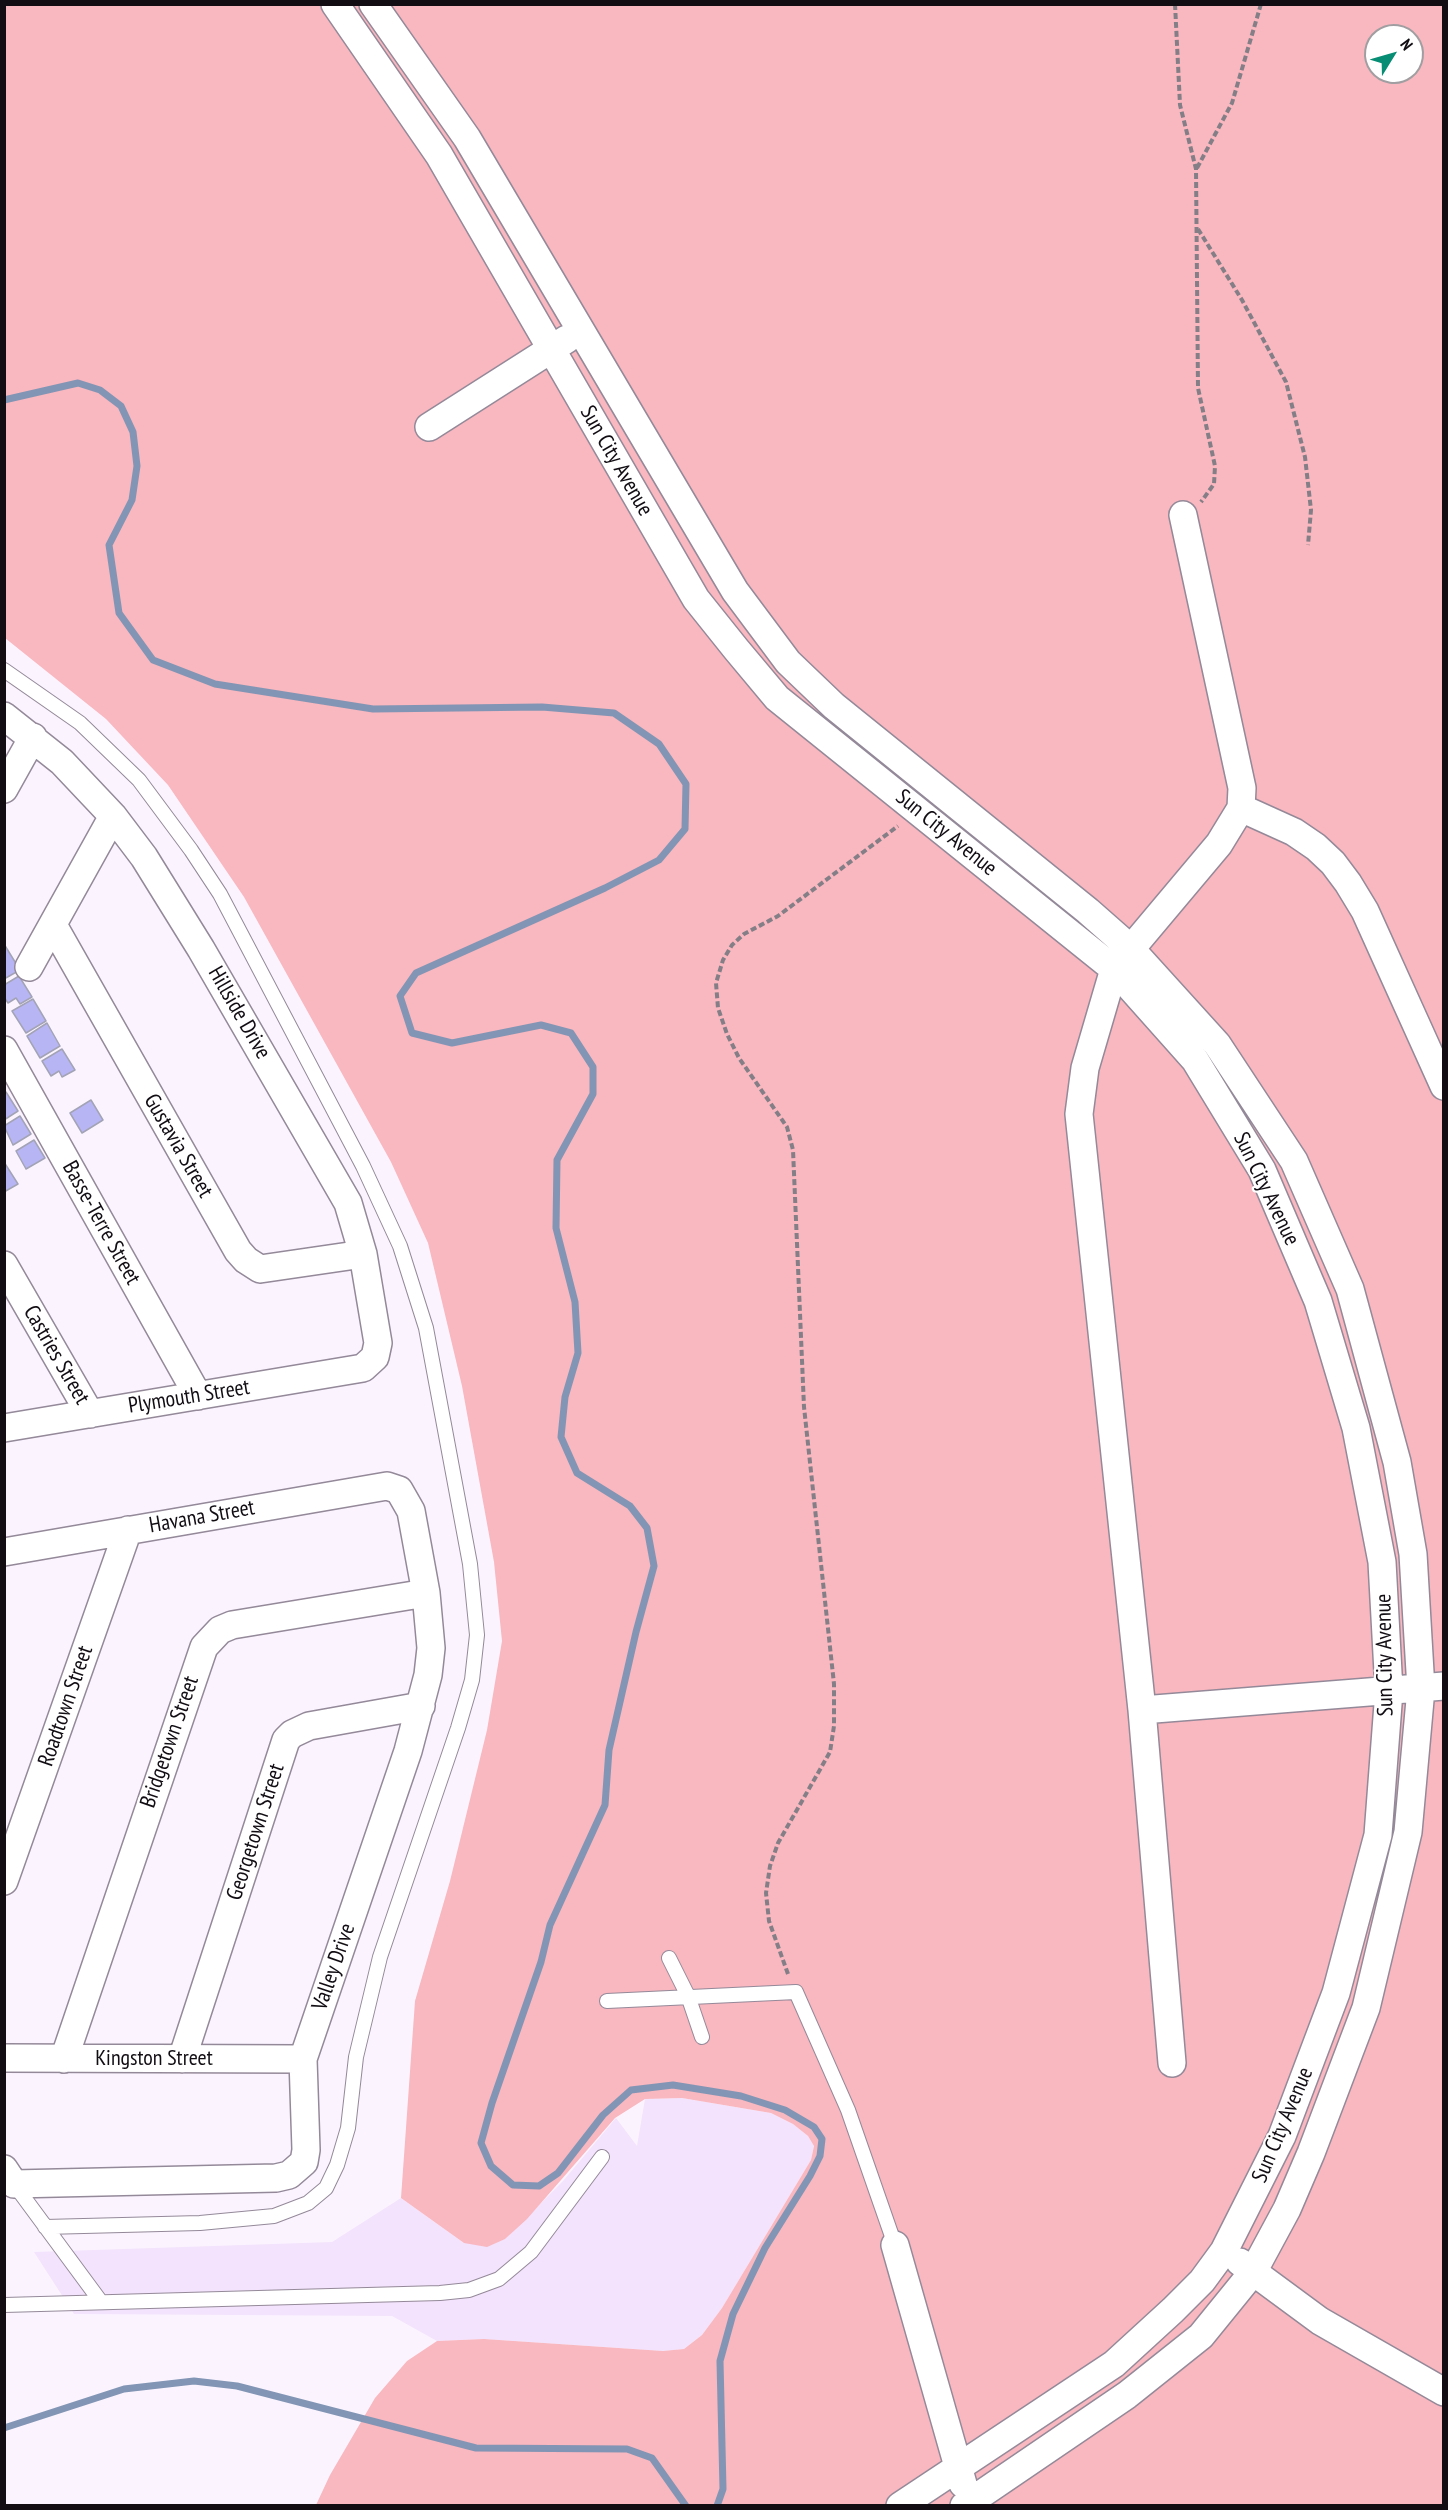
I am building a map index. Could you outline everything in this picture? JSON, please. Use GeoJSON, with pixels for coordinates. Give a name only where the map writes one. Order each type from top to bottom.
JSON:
{"type":"FeatureCollection","features":[{"type":"Feature","properties":{"kind":"street","name":"Sun City Avenue"},"geometry":{"type":"LineString","coordinates":[[335,4],[439,155],[696,599],[777,698],[1114,969],[1195,1060],[1262,1170],[1318,1301],[1356,1428],[1382,1562],[1389,1691],[1378,1835],[1336,1993],[1282,2136],[1224,2251],[1202,2281],[1114,2364],[900,2505]]}},
{"type":"Feature","properties":{"kind":"street","name":"Sun City Avenue"},"geometry":{"type":"LineString","coordinates":[[373,4],[467,138],[735,591],[788,662],[834,705],[1088,910],[1130,948],[1217,1044],[1294,1161],[1350,1289],[1397,1462],[1432,1688],[1408,1832],[1366,2008],[1311,2153],[1287,2209],[1253,2272],[1201,2336],[1127,2395],[966,2504]]}},
{"type":"Feature","properties":{"kind":"street"},"geometry":{"type":"LineString","coordinates":[[429,427],[581,330]]}},
{"type":"Feature","properties":{"kind":"street"},"geometry":{"type":"LineString","coordinates":[[1172,2062],[1142,1710],[1079,1114],[1085,1068],[1114,969],[1219,844],[1241,808],[1242,788],[1183,515]]}},
{"type":"Feature","properties":{"kind":"street","name":"Hillside Drive"},"geometry":{"type":"LineString","coordinates":[[4,716],[62,762],[113,816],[144,857],[201,949],[336,1179],[348,1203],[363,1254],[378,1343],[372,1362]]}},
{"type":"Feature","properties":{"kind":"street"},"geometry":{"type":"LineString","coordinates":[[4,789],[33,737]]}},
{"type":"Feature","properties":{"kind":"street"},"geometry":{"type":"LineString","coordinates":[[1241,808],[1294,832],[1316,847],[1333,863],[1348,883],[1365,911],[1443,1086]]}},
{"type":"Feature","properties":{"kind":"street"},"geometry":{"type":"LineString","coordinates":[[29,967],[113,816]]}},
{"type":"Feature","properties":{"kind":"street","name":"Gustavia Street"},"geometry":{"type":"LineString","coordinates":[[53,925],[232,1241],[246,1260],[260,1269],[363,1254]]}},
{"type":"Feature","properties":{"kind":"street","name":"Basse-Terre Street"},"geometry":{"type":"LineString","coordinates":[[4,1050],[198,1396]]}},
{"type":"Feature","properties":{"kind":"street","name":"Castries Street"},"geometry":{"type":"LineString","coordinates":[[4,1265],[90,1413]]}},
{"type":"Feature","properties":{"kind":"street","name":"Plymouth Street"},"geometry":{"type":"LineString","coordinates":[[4,1428],[356,1370],[372,1362]]}},
{"type":"Feature","properties":{"kind":"street","name":"Havana Street"},"geometry":{"type":"LineString","coordinates":[[6,1555],[128,1530],[378,1486],[399,1490]]}},
{"type":"Feature","properties":{"kind":"street","name":"Valley Drive"},"geometry":{"type":"LineString","coordinates":[[9,2176],[276,2178],[289,2175],[304,2162],[306,2150],[303,2059],[421,1706],[431,1648],[426,1593],[411,1511],[399,1490]]}},
{"type":"Feature","properties":{"kind":"street","name":"Roadtown Street"},"geometry":{"type":"LineString","coordinates":[[4,1881],[128,1530]]}},
{"type":"Feature","properties":{"kind":"street","name":"Bridgetown Street"},"geometry":{"type":"LineString","coordinates":[[64,2059],[198,1658],[211,1638],[232,1625],[426,1593]]}},
{"type":"Feature","properties":{"kind":"street"},"geometry":{"type":"LineString","coordinates":[[1142,1710],[1432,1688]]}},
{"type":"Feature","properties":{"kind":"street","name":"Georgetown Street"},"geometry":{"type":"LineString","coordinates":[[182,2059],[286,1740],[292,1734],[309,1726],[421,1706]]}},
{"type":"Feature","properties":{"kind":"street","name":"Kingston Street"},"geometry":{"type":"LineString","coordinates":[[4,2058],[303,2059]]}},
{"type":"Feature","properties":{"kind":"street"},"geometry":{"type":"LineString","coordinates":[[895,2245],[958,2467],[966,2504]]}},
{"type":"Feature","properties":{"kind":"street"},"geometry":{"type":"LineString","coordinates":[[1224,2251],[1320,2321],[1443,2392]]}},
{"type":"Feature","properties":{"kind":"lane"},"geometry":{"type":"LineString","coordinates":[[4,670],[80,723],[139,780],[191,850],[220,894],[363,1166],[400,1246],[426,1328],[471,1564],[477,1635],[472,1680],[458,1728],[380,1957],[357,2057],[348,2128],[337,2165],[326,2188],[308,2203],[274,2216],[200,2223],[45,2226]]}},
{"type":"Feature","properties":{"kind":"lane"},"geometry":{"type":"LineString","coordinates":[[669,1958],[688,1996],[702,2037]]}},
{"type":"Feature","properties":{"kind":"lane"},"geometry":{"type":"LineString","coordinates":[[607,2001],[796,1992],[852,2121],[895,2245]]}},
{"type":"Feature","properties":{"kind":"lane"},"geometry":{"type":"LineString","coordinates":[[4,2305],[440,2294],[469,2290],[499,2279],[531,2252],[602,2157]]}},
{"type":"Feature","properties":{"kind":"lane"},"geometry":{"type":"LineString","coordinates":[[9,2176],[101,2302]]}},
{"type":"Feature","properties":{"kind":"path"},"geometry":{"type":"LineString","coordinates":[[1175,4],[1180,105],[1197,169],[1198,388],[1215,466],[1214,483],[1208,495],[1183,515]]}},
{"type":"Feature","properties":{"kind":"path"},"geometry":{"type":"LineString","coordinates":[[1197,169],[1232,103],[1261,4]]}},
{"type":"Feature","properties":{"kind":"path"},"geometry":{"type":"LineString","coordinates":[[1198,228],[1242,300],[1286,382],[1305,457],[1311,510],[1308,544]]}},
{"type":"Feature","properties":{"kind":"path"},"geometry":{"type":"LineString","coordinates":[[796,1992],[768,1921],[766,1893],[778,1843],[830,1752],[834,1726],[834,1684],[804,1407],[793,1150],[787,1127],[739,1058],[727,1034],[718,1008],[716,983],[723,960],[732,945],[744,934],[778,916],[918,811]]}},
{"type":"Feature","properties":{"kind":"shaded area"},"geometry":{"type":"Polygon","coordinates":[[[5,5],[1443,5],[1443,2505],[316,2505],[330,2475],[375,2398],[407,2361],[437,2341],[484,2339],[663,2351],[684,2349],[702,2335],[722,2308],[811,2160],[814,2146],[808,2136],[793,2124],[771,2113],[682,2098],[645,2099],[615,2118],[527,2219],[505,2239],[487,2247],[464,2243],[401,2198],[415,2001],[450,1881],[487,1730],[502,1641],[494,1562],[462,1386],[428,1243],[391,1162],[244,897],[168,785],[106,719],[5,638],[5,5]]]}},
{"type":"Feature","properties":{"kind":"shaded area"},"geometry":{"type":"Polygon","coordinates":[[[682,2098],[771,2113],[793,2124],[808,2136],[814,2146],[811,2160],[722,2308],[702,2335],[684,2349],[663,2351],[484,2339],[437,2341],[392,2316],[74,2314],[34,2252],[332,2242],[401,2198],[464,2243],[505,2239],[563,2181],[616,2118],[637,2146],[645,2099],[682,2098]]]}},
{"type":"Feature","properties":{"kind":"building"},"geometry":{"type":"Polygon","coordinates":[[[4,944],[20,970],[4,979],[4,944]]]}},
{"type":"Feature","properties":{"kind":"building"},"geometry":{"type":"Polygon","coordinates":[[[19,976],[32,997],[20,1004],[16,998],[8,1003],[4,997],[4,985],[19,976]]]}},
{"type":"Feature","properties":{"kind":"building"},"geometry":{"type":"Polygon","coordinates":[[[33,999],[46,1021],[26,1033],[12,1011],[33,999]]]}},
{"type":"Feature","properties":{"kind":"building"},"geometry":{"type":"Polygon","coordinates":[[[47,1023],[60,1046],[40,1058],[27,1036],[47,1023]]]}},
{"type":"Feature","properties":{"kind":"building"},"geometry":{"type":"Polygon","coordinates":[[[62,1049],[75,1070],[62,1077],[59,1071],[51,1076],[42,1061],[62,1049]]]}},
{"type":"Feature","properties":{"kind":"building"},"geometry":{"type":"Polygon","coordinates":[[[6,1092],[18,1111],[4,1120],[4,1093],[6,1092]]]}},
{"type":"Feature","properties":{"kind":"building"},"geometry":{"type":"Polygon","coordinates":[[[91,1100],[103,1120],[82,1133],[70,1113],[91,1100]]]}},
{"type":"Feature","properties":{"kind":"building"},"geometry":{"type":"Polygon","coordinates":[[[20,1116],[31,1134],[13,1145],[4,1126],[20,1116]]]}},
{"type":"Feature","properties":{"kind":"building"},"geometry":{"type":"Polygon","coordinates":[[[34,1140],[45,1158],[26,1169],[16,1151],[34,1140]]]}},
{"type":"Feature","properties":{"kind":"building"},"geometry":{"type":"Polygon","coordinates":[[[4,1162],[18,1184],[4,1192],[4,1162]]]}},
{"type":"Feature","properties":{"kind":"waterway"},"geometry":{"type":"LineString","coordinates":[[4,400],[78,383],[100,390],[121,406],[133,432],[137,466],[132,500],[109,545],[119,613],[153,660],[215,684],[373,709],[542,707],[614,713],[659,744],[686,784],[685,829],[659,860],[605,888],[416,973],[400,996],[412,1033],[452,1043],[541,1025],[571,1033],[593,1067],[593,1094],[557,1160],[556,1228],[575,1302],[578,1353],[565,1397],[561,1437],[577,1473],[630,1506],[647,1528],[654,1566],[636,1632],[609,1750],[605,1805],[550,1925],[541,1962],[492,2103],[481,2143],[491,2166],[513,2185],[539,2186],[558,2173],[603,2115],[631,2090],[673,2085],[741,2096],[785,2110],[814,2127],[822,2139],[820,2156],[810,2176],[765,2248],[733,2314],[720,2361],[723,2489],[717,2506]]}},
{"type":"Feature","properties":{"kind":"waterway"},"geometry":{"type":"LineString","coordinates":[[4,2428],[124,2389],[194,2381],[237,2386],[476,2448],[627,2449],[652,2458],[686,2506]]}}]}
